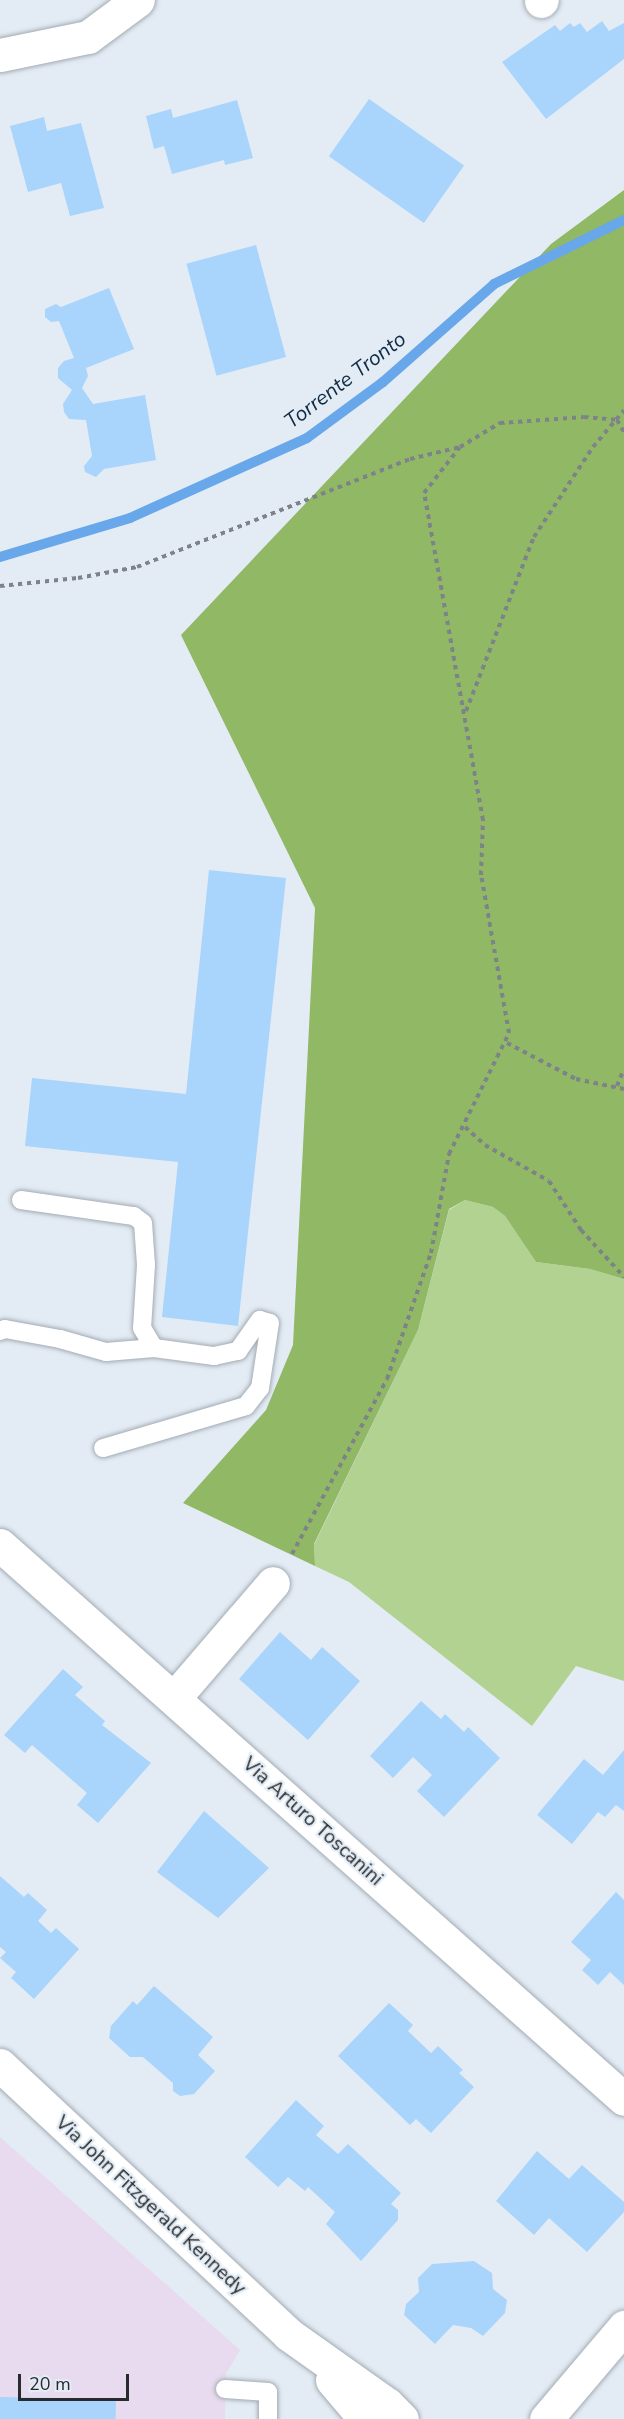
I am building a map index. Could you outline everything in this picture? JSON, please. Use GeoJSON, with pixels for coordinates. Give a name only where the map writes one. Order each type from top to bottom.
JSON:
{"type":"FeatureCollection","features":[{"type":"Feature","properties":{"kind":"street"},"geometry":{"type":"LineString","coordinates":[[0,55],[88,37],[138,0]]}},
{"type":"Feature","properties":{"kind":"street","name":"Via Arturo Toscanini"},"geometry":{"type":"LineString","coordinates":[[0,1545],[175,1697],[624,2099]]}},
{"type":"Feature","properties":{"kind":"street"},"geometry":{"type":"LineString","coordinates":[[175,1697],[273,1583]]}},
{"type":"Feature","properties":{"kind":"street","name":"Via John Fitzgerald Kennedy"},"geometry":{"type":"LineString","coordinates":[[0,2065],[301,2345],[365,2419]]}},
{"type":"Feature","properties":{"kind":"street"},"geometry":{"type":"LineString","coordinates":[[546,2419],[624,2327]]}},
{"type":"Feature","properties":{"kind":"street","name":"Via John Fitzgerald Kennedy"},"geometry":{"type":"LineString","coordinates":[[301,2345],[387,2403],[402,2419]]}},
{"type":"Feature","properties":{"kind":"lane"},"geometry":{"type":"LineString","coordinates":[[21,1200],[134,1216],[143,1224],[146,1265],[142,1328],[154,1348]]}},
{"type":"Feature","properties":{"kind":"lane"},"geometry":{"type":"LineString","coordinates":[[0,1331],[5,1329],[60,1339],[106,1352],[154,1348],[214,1356],[238,1352],[260,1320],[270,1323],[260,1388],[246,1406],[103,1448]]}},
{"type":"Feature","properties":{"kind":"lane"},"geometry":{"type":"LineString","coordinates":[[225,2389],[268,2392],[268,2419]]}},
{"type":"Feature","properties":{"kind":"path"},"geometry":{"type":"LineString","coordinates":[[466,712],[534,537],[592,447],[624,410]]}},
{"type":"Feature","properties":{"kind":"path"},"geometry":{"type":"LineString","coordinates":[[0,586],[78,578],[137,567],[410,459],[460,447],[500,423],[584,417],[617,420]]}},
{"type":"Feature","properties":{"kind":"path"},"geometry":{"type":"LineString","coordinates":[[617,420],[624,432]]}},
{"type":"Feature","properties":{"kind":"path"},"geometry":{"type":"LineString","coordinates":[[273,1583],[305,1534],[326,1488],[387,1379],[431,1253],[449,1154],[507,1043],[509,1033],[481,875],[483,820],[466,712],[424,493],[460,447]]}},
{"type":"Feature","properties":{"kind":"path"},"geometry":{"type":"LineString","coordinates":[[507,1043],[576,1079],[624,1089]]}},
{"type":"Feature","properties":{"kind":"path"},"geometry":{"type":"LineString","coordinates":[[617,1086],[624,1069]]}},
{"type":"Feature","properties":{"kind":"path"},"geometry":{"type":"LineString","coordinates":[[465,1127],[485,1145],[549,1181],[581,1230],[624,1277]]}},
{"type":"Feature","properties":{"kind":"shaded area"},"geometry":{"type":"Polygon","coordinates":[[[0,2137],[240,2350],[226,2374],[225,2419],[0,2419],[0,2137]]]}},
{"type":"Feature","properties":{"kind":"green space"},"geometry":{"type":"Polygon","coordinates":[[[624,190],[624,1279],[590,1269],[536,1262],[505,1216],[493,1207],[465,1200],[449,1209],[418,1330],[314,1544],[315,1566],[183,1503],[266,1410],[293,1345],[315,908],[181,635],[551,244],[624,190]]]}},
{"type":"Feature","properties":{"kind":"green space"},"geometry":{"type":"Polygon","coordinates":[[[465,1200],[493,1207],[505,1216],[536,1262],[590,1269],[624,1279],[624,1681],[576,1666],[532,1726],[349,1582],[315,1566],[314,1545],[418,1330],[449,1210],[465,1200]]]}},
{"type":"Feature","properties":{"kind":"building"},"geometry":{"type":"Polygon","coordinates":[[[602,21],[609,31],[624,23],[624,59],[546,119],[502,62],[555,25],[560,31],[570,23],[574,27],[580,23],[587,32],[602,21]]]}},
{"type":"Feature","properties":{"kind":"building"},"geometry":{"type":"Polygon","coordinates":[[[369,99],[464,166],[424,223],[329,156],[369,99]]]}},
{"type":"Feature","properties":{"kind":"building"},"geometry":{"type":"Polygon","coordinates":[[[237,100],[253,158],[225,165],[224,160],[172,174],[164,146],[154,149],[146,116],[171,109],[173,118],[237,100]]]}},
{"type":"Feature","properties":{"kind":"building"},"geometry":{"type":"Polygon","coordinates":[[[44,117],[47,131],[81,123],[104,208],[70,216],[61,183],[28,192],[10,126],[44,117]]]}},
{"type":"Feature","properties":{"kind":"building"},"geometry":{"type":"Polygon","coordinates":[[[256,245],[286,357],[216,376],[186,264],[256,245]]]}},
{"type":"Feature","properties":{"kind":"building"},"geometry":{"type":"Polygon","coordinates":[[[109,288],[134,349],[86,368],[88,376],[82,388],[93,404],[145,395],[156,460],[104,469],[96,477],[85,472],[84,466],[92,456],[86,420],[69,419],[64,412],[63,404],[72,390],[58,378],[58,368],[64,361],[74,358],[59,321],[51,322],[45,317],[45,309],[56,304],[61,307],[109,288]]]}},
{"type":"Feature","properties":{"kind":"building"},"geometry":{"type":"Polygon","coordinates":[[[209,870],[286,878],[238,1326],[162,1317],[178,1162],[25,1146],[32,1078],[186,1094],[209,870]]]}},
{"type":"Feature","properties":{"kind":"building"},"geometry":{"type":"Polygon","coordinates":[[[280,1632],[311,1660],[322,1647],[360,1681],[308,1740],[239,1679],[280,1632]]]}},
{"type":"Feature","properties":{"kind":"building"},"geometry":{"type":"Polygon","coordinates":[[[63,1669],[83,1687],[75,1695],[105,1721],[102,1725],[151,1763],[98,1823],[77,1805],[87,1793],[32,1745],[25,1753],[4,1735],[63,1669]]]}},
{"type":"Feature","properties":{"kind":"building"},"geometry":{"type":"Polygon","coordinates":[[[421,1701],[441,1719],[445,1714],[464,1732],[468,1727],[500,1758],[444,1817],[417,1791],[432,1775],[413,1757],[393,1778],[370,1756],[421,1701]]]}},
{"type":"Feature","properties":{"kind":"building"},"geometry":{"type":"Polygon","coordinates":[[[624,1750],[624,1811],[616,1805],[605,1817],[598,1812],[572,1844],[537,1815],[584,1759],[603,1775],[624,1750]]]}},
{"type":"Feature","properties":{"kind":"building"},"geometry":{"type":"Polygon","coordinates":[[[204,1811],[269,1868],[218,1918],[157,1872],[204,1811]]]}},
{"type":"Feature","properties":{"kind":"building"},"geometry":{"type":"Polygon","coordinates":[[[0,1876],[24,1897],[28,1893],[47,1910],[38,1921],[51,1933],[56,1928],[79,1949],[34,1999],[11,1978],[16,1972],[0,1958],[6,1952],[0,1947],[0,1876]]]}},
{"type":"Feature","properties":{"kind":"building"},"geometry":{"type":"Polygon","coordinates":[[[616,1892],[624,1900],[624,1985],[610,1972],[598,1985],[582,1970],[591,1960],[571,1942],[616,1892]]]}},
{"type":"Feature","properties":{"kind":"building"},"geometry":{"type":"Polygon","coordinates":[[[154,1986],[213,2037],[198,2055],[215,2071],[194,2094],[180,2096],[173,2091],[173,2083],[143,2057],[130,2057],[109,2038],[111,2026],[133,2001],[137,2005],[154,1986]]]}},
{"type":"Feature","properties":{"kind":"building"},"geometry":{"type":"Polygon","coordinates":[[[389,2003],[413,2025],[408,2031],[431,2053],[438,2046],[463,2070],[459,2073],[474,2087],[431,2133],[416,2119],[410,2125],[338,2056],[389,2003]]]}},
{"type":"Feature","properties":{"kind":"building"},"geometry":{"type":"Polygon","coordinates":[[[296,2100],[324,2126],[316,2135],[338,2154],[348,2144],[401,2193],[391,2204],[398,2210],[398,2220],[361,2261],[326,2224],[335,2212],[308,2187],[305,2191],[288,2177],[278,2187],[245,2157],[296,2100]]]}},
{"type":"Feature","properties":{"kind":"building"},"geometry":{"type":"Polygon","coordinates":[[[537,2151],[569,2179],[582,2165],[624,2202],[624,2212],[587,2252],[549,2218],[534,2235],[496,2201],[537,2151]]]}},
{"type":"Feature","properties":{"kind":"building"},"geometry":{"type":"Polygon","coordinates":[[[474,2261],[492,2273],[493,2289],[507,2300],[505,2313],[483,2336],[471,2328],[453,2325],[435,2344],[404,2315],[406,2304],[419,2292],[418,2278],[432,2264],[474,2261]]]}},
{"type":"Feature","properties":{"kind":"building"},"geometry":{"type":"Polygon","coordinates":[[[0,2397],[116,2399],[116,2419],[0,2419],[0,2397]]]}},
{"type":"Feature","properties":{"kind":"waterway","name":"Torrente Tronto"},"geometry":{"type":"LineString","coordinates":[[0,557],[130,518],[307,438],[383,382],[494,284],[624,220]]}}]}
